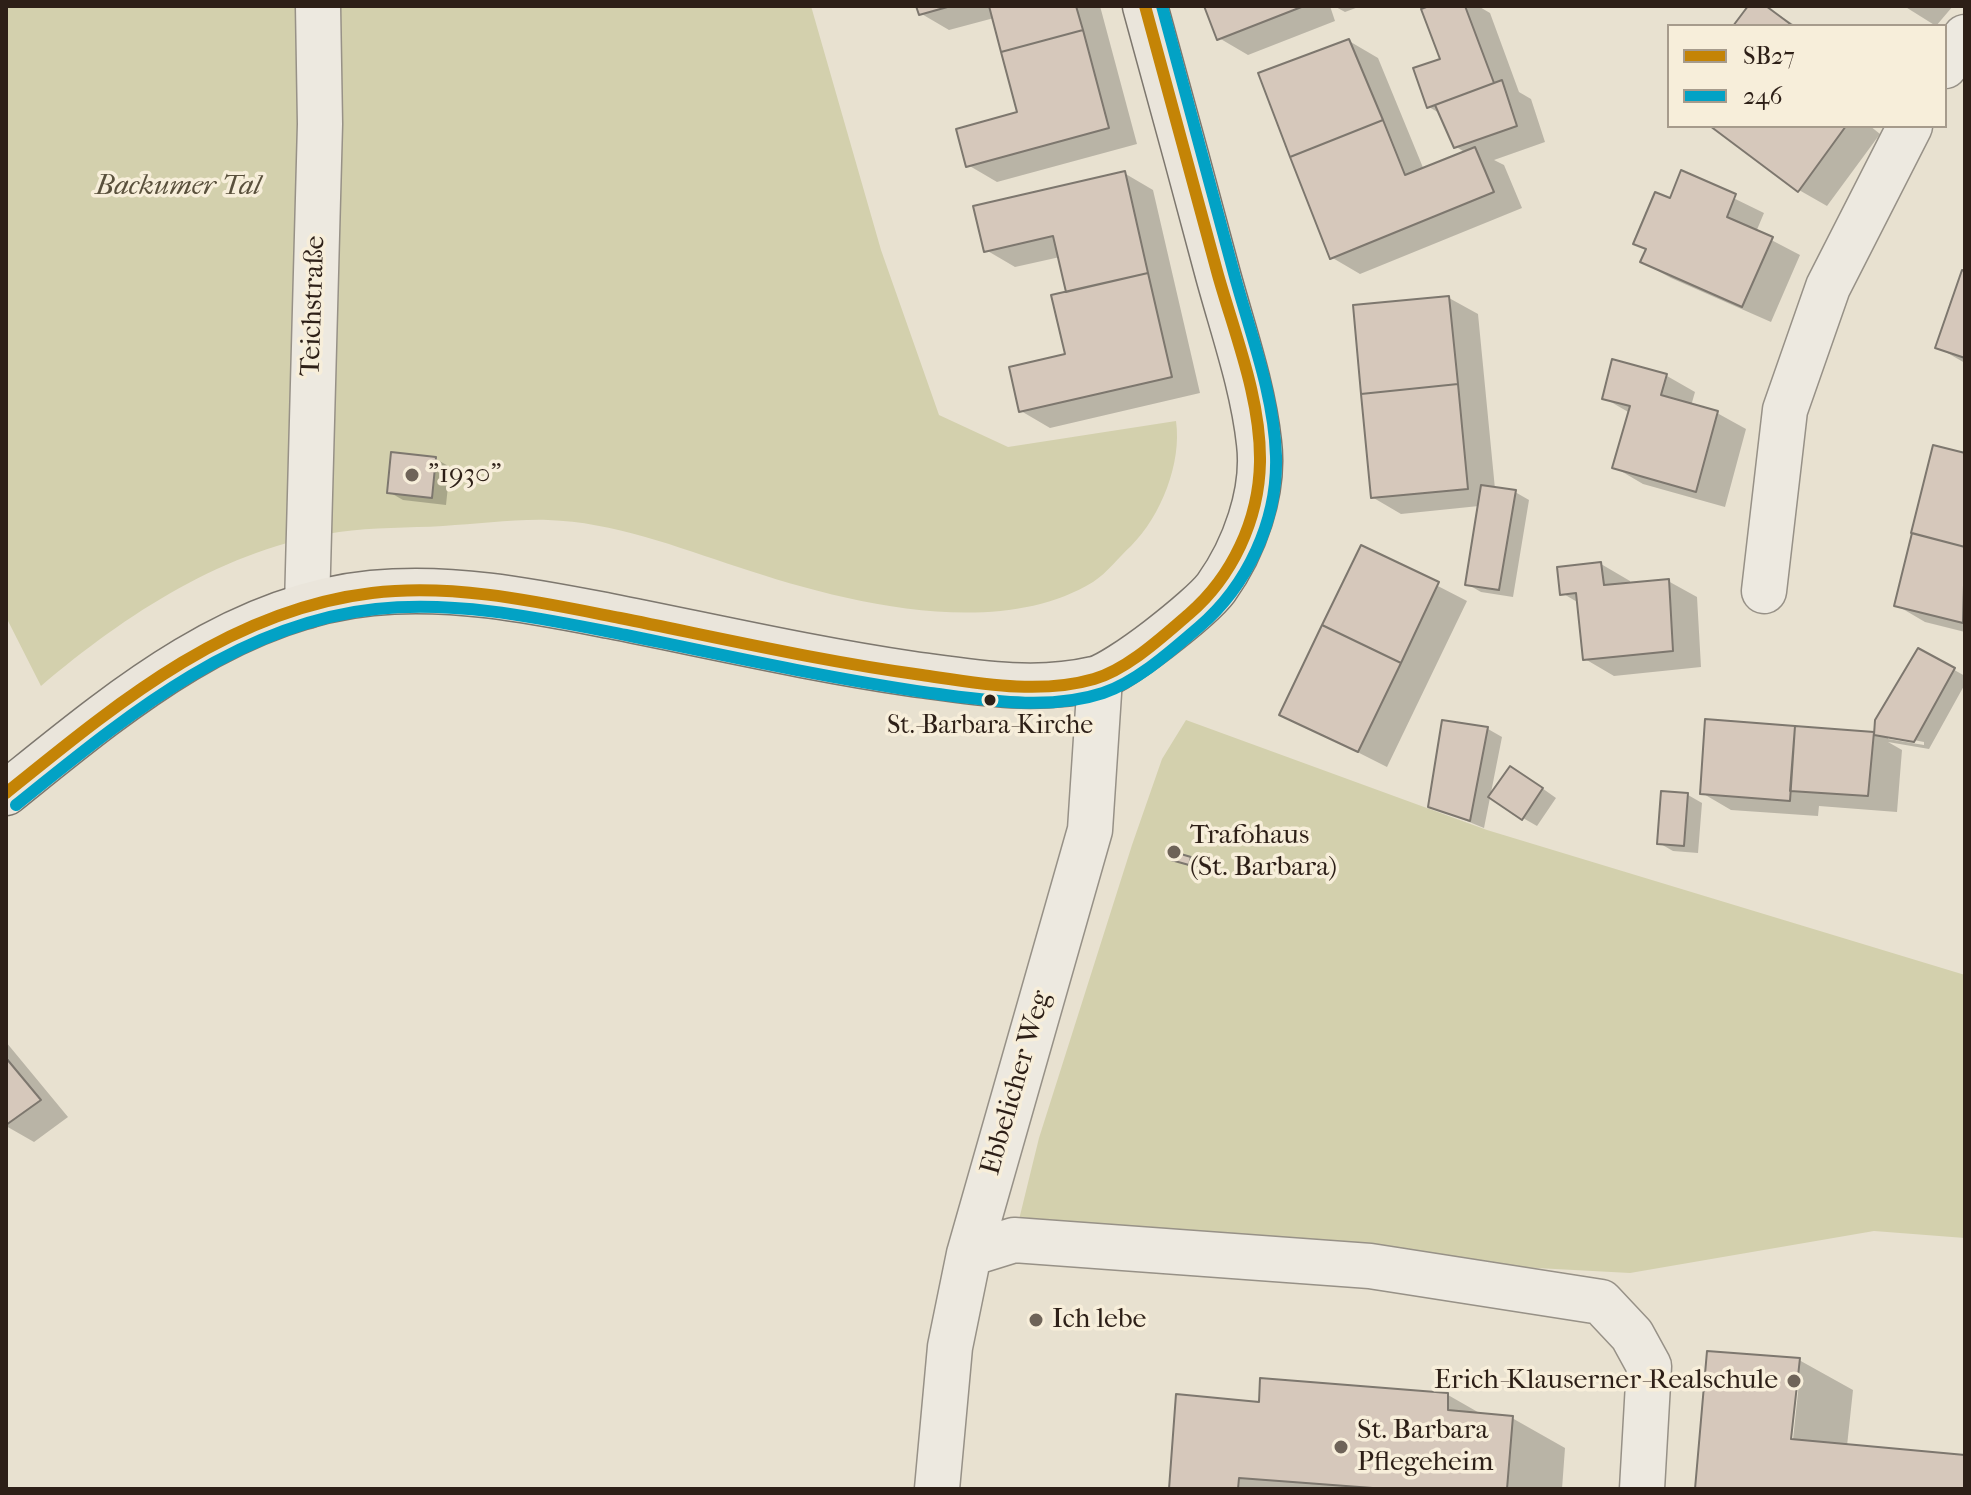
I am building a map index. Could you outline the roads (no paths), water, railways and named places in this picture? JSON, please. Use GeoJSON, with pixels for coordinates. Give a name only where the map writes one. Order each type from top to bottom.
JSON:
{"type":"FeatureCollection","features":[{"type":"Feature","properties":{"kind":"main road"},"geometry":{"type":"LineString","coordinates":[[6,793],[117,704],[214,643],[307,606],[369,593],[419,590],[521,598],[868,667],[994,685],[1057,684],[1100,678],[1204,604],[1235,561],[1254,504],[1260,447],[1237,346],[1145,6]]}},
{"type":"Feature","properties":{"kind":"street","name":"Teichstraße"},"geometry":{"type":"LineString","coordinates":[[307,606],[320,124],[318,6]]}},
{"type":"Feature","properties":{"kind":"street"},"geometry":{"type":"LineString","coordinates":[[1947,63],[1965,37]]}},
{"type":"Feature","properties":{"kind":"street"},"geometry":{"type":"LineString","coordinates":[[1764,591],[1785,410],[1828,287],[1909,128]]}},
{"type":"Feature","properties":{"kind":"street","name":"Ebbelicher Weg"},"geometry":{"type":"LineString","coordinates":[[937,1489],[950,1347],[969,1254],[1090,830],[1100,678]]}},
{"type":"Feature","properties":{"kind":"street"},"geometry":{"type":"LineString","coordinates":[[969,1254],[1014,1240],[1354,1265],[1601,1302],[1632,1335],[1649,1366],[1642,1489]]}},
{"type":"Feature","properties":{"kind":"place","name":"\"1930\""},"geometry":{"type":"Point","coordinates":[412,475]}},
{"type":"Feature","properties":{"kind":"place","name":"St.-Barbara-Kirche"},"geometry":{"type":"Point","coordinates":[990,700]}},
{"type":"Feature","properties":{"kind":"place","name":"Trafohaus (St. Barbara)"},"geometry":{"type":"Point","coordinates":[1174,852]}},
{"type":"Feature","properties":{"kind":"place","name":"Ich lebe"},"geometry":{"type":"Point","coordinates":[1036,1320]}},
{"type":"Feature","properties":{"kind":"place","name":"Erich-Klauserner-Realschule"},"geometry":{"type":"Point","coordinates":[1794,1381]}},
{"type":"Feature","properties":{"kind":"place","name":"St. Barbara Pflegeheim"},"geometry":{"type":"Point","coordinates":[1341,1447]}},
{"type":"Feature","properties":{"kind":"park label","name":"Backumer Tal"},"geometry":{"type":"Point","coordinates":[178,187]}}]}
